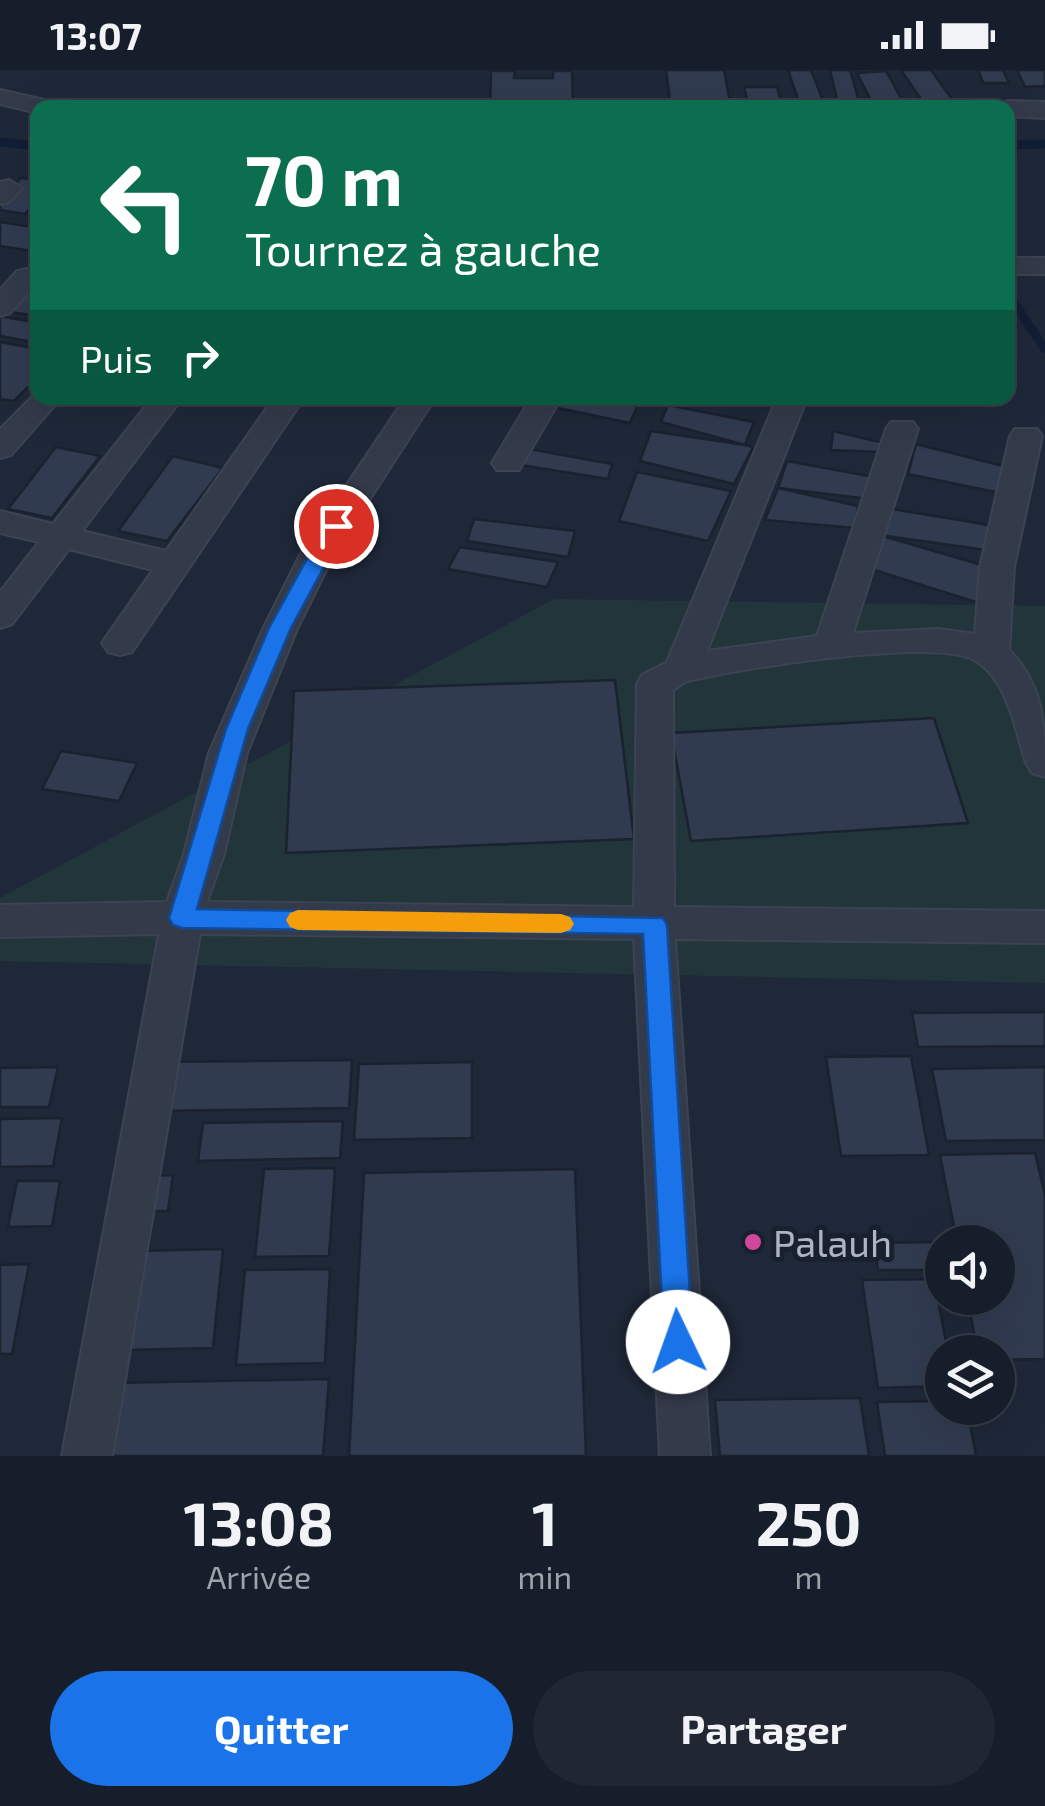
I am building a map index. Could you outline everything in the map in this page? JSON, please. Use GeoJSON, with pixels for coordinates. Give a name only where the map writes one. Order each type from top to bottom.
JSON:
{"type":"FeatureCollection","features":[{"type":"Feature","properties":{"kind":"street"},"geometry":{"type":"LineString","coordinates":[[0,97],[30,104]]}},
{"type":"Feature","properties":{"kind":"street"},"geometry":{"type":"LineString","coordinates":[[1015,110],[1045,110]]}},
{"type":"Feature","properties":{"kind":"street"},"geometry":{"type":"LineString","coordinates":[[1015,266],[1045,266]]}},
{"type":"Feature","properties":{"kind":"street"},"geometry":{"type":"LineString","coordinates":[[0,307],[22,277]]}},
{"type":"Feature","properties":{"kind":"street"},"geometry":{"type":"LineString","coordinates":[[0,448],[40,405]]}},
{"type":"Feature","properties":{"kind":"street"},"geometry":{"type":"LineString","coordinates":[[0,616],[162,405]]}},
{"type":"Feature","properties":{"kind":"street"},"geometry":{"type":"LineString","coordinates":[[120,643],[284,405]]}},
{"type":"Feature","properties":{"kind":"street"},"geometry":{"type":"LineString","coordinates":[[87,1456],[182,918],[204,854],[228,753],[280,628],[316,556],[415,405]]}},
{"type":"Feature","properties":{"kind":"street"},"geometry":{"type":"LineString","coordinates":[[508,463],[542,405]]}},
{"type":"Feature","properties":{"kind":"street"},"geometry":{"type":"LineString","coordinates":[[683,668],[789,405]]}},
{"type":"Feature","properties":{"kind":"street"},"geometry":{"type":"LineString","coordinates":[[830,646],[902,429]]}},
{"type":"Feature","properties":{"kind":"street"},"geometry":{"type":"LineString","coordinates":[[991,654],[997,566],[1026,436]]}},
{"type":"Feature","properties":{"kind":"street"},"geometry":{"type":"LineString","coordinates":[[0,522],[174,564]]}},
{"type":"Feature","properties":{"kind":"street"},"geometry":{"type":"LineString","coordinates":[[685,1456],[654,925],[655,684],[661,675],[683,668],[830,646],[936,640],[966,644],[991,654],[1011,676],[1045,763]]}},
{"type":"Feature","properties":{"kind":"street"},"geometry":{"type":"LineString","coordinates":[[0,922],[182,918],[1045,927]]}},
{"type":"Feature","properties":{"kind":"green space"},"geometry":{"type":"Polygon","coordinates":[[[554,599],[1045,606],[1045,983],[0,961],[0,898],[554,599]]]}},
{"type":"Feature","properties":{"kind":"building"},"geometry":{"type":"Polygon","coordinates":[[[666,70],[724,70],[730,100],[670,100],[666,70]]]}},
{"type":"Feature","properties":{"kind":"building"},"geometry":{"type":"Polygon","coordinates":[[[788,70],[811,70],[823,100],[798,100],[788,70]]]}},
{"type":"Feature","properties":{"kind":"building"},"geometry":{"type":"Polygon","coordinates":[[[830,70],[850,70],[859,100],[837,100],[830,70]]]}},
{"type":"Feature","properties":{"kind":"building"},"geometry":{"type":"Polygon","coordinates":[[[901,70],[931,70],[953,100],[922,100],[901,70]]]}},
{"type":"Feature","properties":{"kind":"building"},"geometry":{"type":"Polygon","coordinates":[[[978,70],[1003,70],[1009,83],[983,83],[978,70]]]}},
{"type":"Feature","properties":{"kind":"building"},"geometry":{"type":"Polygon","coordinates":[[[1017,70],[1045,70],[1045,86],[1025,87],[1017,70]]]}},
{"type":"Feature","properties":{"kind":"building"},"geometry":{"type":"Polygon","coordinates":[[[491,71],[515,71],[514,78],[553,78],[553,71],[572,71],[573,100],[490,100],[491,71]]]}},
{"type":"Feature","properties":{"kind":"building"},"geometry":{"type":"Polygon","coordinates":[[[886,71],[902,100],[871,100],[857,73],[886,71]]]}},
{"type":"Feature","properties":{"kind":"building"},"geometry":{"type":"Polygon","coordinates":[[[744,87],[777,87],[781,100],[747,100],[744,87]]]}},
{"type":"Feature","properties":{"kind":"building"},"geometry":{"type":"Polygon","coordinates":[[[21,178],[30,179],[30,209],[25,214],[0,210],[0,200],[21,178]]]}},
{"type":"Feature","properties":{"kind":"building"},"geometry":{"type":"Polygon","coordinates":[[[0,222],[30,227],[30,251],[0,246],[0,222]]]}},
{"type":"Feature","properties":{"kind":"building"},"geometry":{"type":"Polygon","coordinates":[[[28,284],[30,284],[30,315],[3,311],[28,284]]]}},
{"type":"Feature","properties":{"kind":"building"},"geometry":{"type":"Polygon","coordinates":[[[0,316],[30,322],[30,342],[0,336],[0,316]]]}},
{"type":"Feature","properties":{"kind":"building"},"geometry":{"type":"Polygon","coordinates":[[[0,342],[30,348],[30,385],[14,401],[0,399],[0,342]]]}},
{"type":"Feature","properties":{"kind":"building"},"geometry":{"type":"Polygon","coordinates":[[[560,405],[638,405],[630,423],[558,408],[560,405]]]}},
{"type":"Feature","properties":{"kind":"building"},"geometry":{"type":"Polygon","coordinates":[[[668,405],[754,422],[745,445],[661,422],[668,405]]]}},
{"type":"Feature","properties":{"kind":"building"},"geometry":{"type":"Polygon","coordinates":[[[651,431],[753,447],[734,484],[640,461],[651,431]]]}},
{"type":"Feature","properties":{"kind":"building"},"geometry":{"type":"Polygon","coordinates":[[[833,431],[884,443],[879,452],[831,450],[833,431]]]}},
{"type":"Feature","properties":{"kind":"building"},"geometry":{"type":"Polygon","coordinates":[[[916,444],[1003,466],[1005,494],[908,474],[916,444]]]}},
{"type":"Feature","properties":{"kind":"building"},"geometry":{"type":"Polygon","coordinates":[[[56,447],[100,456],[52,518],[8,509],[56,447]]]}},
{"type":"Feature","properties":{"kind":"building"},"geometry":{"type":"Polygon","coordinates":[[[529,449],[612,464],[608,479],[508,463],[529,449]]]}},
{"type":"Feature","properties":{"kind":"building"},"geometry":{"type":"Polygon","coordinates":[[[173,456],[223,468],[167,541],[118,531],[173,456]]]}},
{"type":"Feature","properties":{"kind":"building"},"geometry":{"type":"Polygon","coordinates":[[[787,461],[885,479],[869,499],[778,488],[787,461]]]}},
{"type":"Feature","properties":{"kind":"building"},"geometry":{"type":"Polygon","coordinates":[[[637,472],[731,491],[708,541],[619,521],[637,472]]]}},
{"type":"Feature","properties":{"kind":"building"},"geometry":{"type":"Polygon","coordinates":[[[778,488],[858,506],[855,528],[765,520],[778,488]]]}},
{"type":"Feature","properties":{"kind":"building"},"geometry":{"type":"Polygon","coordinates":[[[886,508],[989,525],[986,550],[879,535],[886,508]]]}},
{"type":"Feature","properties":{"kind":"building"},"geometry":{"type":"Polygon","coordinates":[[[474,519],[575,531],[568,557],[467,541],[474,519]]]}},
{"type":"Feature","properties":{"kind":"building"},"geometry":{"type":"Polygon","coordinates":[[[879,535],[992,568],[985,605],[868,568],[879,535]]]}},
{"type":"Feature","properties":{"kind":"building"},"geometry":{"type":"Polygon","coordinates":[[[460,547],[558,562],[547,587],[448,569],[460,547]]]}},
{"type":"Feature","properties":{"kind":"building"},"geometry":{"type":"Polygon","coordinates":[[[615,680],[634,839],[286,853],[294,691],[615,680]]]}},
{"type":"Feature","properties":{"kind":"building"},"geometry":{"type":"Polygon","coordinates":[[[934,718],[968,823],[691,841],[671,733],[934,718]]]}},
{"type":"Feature","properties":{"kind":"building"},"geometry":{"type":"Polygon","coordinates":[[[61,751],[137,763],[119,801],[42,789],[61,751]]]}},
{"type":"Feature","properties":{"kind":"building"},"geometry":{"type":"Polygon","coordinates":[[[1045,1012],[1045,1046],[918,1047],[912,1013],[1045,1012]]]}},
{"type":"Feature","properties":{"kind":"building"},"geometry":{"type":"Polygon","coordinates":[[[911,1056],[929,1155],[841,1156],[826,1057],[911,1056]]]}},
{"type":"Feature","properties":{"kind":"building"},"geometry":{"type":"Polygon","coordinates":[[[352,1060],[349,1108],[152,1111],[159,1062],[352,1060]]]}},
{"type":"Feature","properties":{"kind":"building"},"geometry":{"type":"Polygon","coordinates":[[[472,1062],[472,1138],[354,1140],[359,1064],[472,1062]]]}},
{"type":"Feature","properties":{"kind":"building"},"geometry":{"type":"Polygon","coordinates":[[[58,1067],[49,1107],[0,1107],[0,1068],[58,1067]]]}},
{"type":"Feature","properties":{"kind":"building"},"geometry":{"type":"Polygon","coordinates":[[[1045,1067],[1045,1140],[946,1141],[932,1069],[1045,1067]]]}},
{"type":"Feature","properties":{"kind":"building"},"geometry":{"type":"Polygon","coordinates":[[[62,1118],[53,1166],[0,1167],[0,1119],[62,1118]]]}},
{"type":"Feature","properties":{"kind":"building"},"geometry":{"type":"Polygon","coordinates":[[[343,1121],[340,1158],[198,1161],[203,1123],[343,1121]]]}},
{"type":"Feature","properties":{"kind":"building"},"geometry":{"type":"Polygon","coordinates":[[[1035,1153],[1045,1195],[1045,1359],[1015,1360],[1015,1335],[975,1335],[970,1315],[1015,1315],[1015,1225],[954,1225],[940,1155],[1035,1153]]]}},
{"type":"Feature","properties":{"kind":"building"},"geometry":{"type":"Polygon","coordinates":[[[335,1168],[329,1256],[255,1257],[264,1169],[335,1168]]]}},
{"type":"Feature","properties":{"kind":"building"},"geometry":{"type":"Polygon","coordinates":[[[575,1169],[586,1456],[349,1456],[364,1173],[575,1169]]]}},
{"type":"Feature","properties":{"kind":"building"},"geometry":{"type":"Polygon","coordinates":[[[173,1175],[168,1211],[135,1211],[140,1176],[173,1175]]]}},
{"type":"Feature","properties":{"kind":"building"},"geometry":{"type":"Polygon","coordinates":[[[17,1181],[60,1181],[52,1226],[8,1227],[17,1181]]]}},
{"type":"Feature","properties":{"kind":"building"},"geometry":{"type":"Polygon","coordinates":[[[925,1242],[925,1270],[878,1270],[874,1243],[925,1242]]]}},
{"type":"Feature","properties":{"kind":"building"},"geometry":{"type":"Polygon","coordinates":[[[223,1249],[213,1348],[124,1350],[138,1251],[223,1249]]]}},
{"type":"Feature","properties":{"kind":"building"},"geometry":{"type":"Polygon","coordinates":[[[29,1264],[12,1354],[0,1354],[0,1265],[29,1264]]]}},
{"type":"Feature","properties":{"kind":"building"},"geometry":{"type":"Polygon","coordinates":[[[330,1269],[325,1363],[236,1365],[245,1270],[330,1269]]]}},
{"type":"Feature","properties":{"kind":"building"},"geometry":{"type":"Polygon","coordinates":[[[925,1279],[925,1315],[941,1315],[945,1335],[925,1335],[925,1387],[878,1388],[862,1280],[925,1279]]]}},
{"type":"Feature","properties":{"kind":"building"},"geometry":{"type":"Polygon","coordinates":[[[329,1379],[323,1456],[100,1456],[111,1383],[329,1379]]]}},
{"type":"Feature","properties":{"kind":"building"},"geometry":{"type":"Polygon","coordinates":[[[860,1398],[869,1456],[720,1456],[715,1400],[860,1398]]]}},
{"type":"Feature","properties":{"kind":"building"},"geometry":{"type":"Polygon","coordinates":[[[925,1401],[925,1425],[970,1425],[976,1456],[885,1456],[877,1402],[925,1401]]]}},
{"type":"Feature","properties":{"kind":"waterway"},"geometry":{"type":"LineString","coordinates":[[0,142],[30,145]]}},
{"type":"Feature","properties":{"kind":"waterway"},"geometry":{"type":"LineString","coordinates":[[1015,145],[1045,144]]}},
{"type":"Feature","properties":{"kind":"waterway"},"geometry":{"type":"LineString","coordinates":[[1015,304],[1045,349]]}},
{"type":"Feature","properties":{"kind":"slow traffic"},"geometry":{"type":"LineString","coordinates":[[298,920],[561,924]]}},
{"type":"Feature","properties":{"kind":"place","name":"Palauh"},"geometry":{"type":"Point","coordinates":[753,1242]}},
{"type":"Feature","properties":{"kind":"route"},"geometry":{"type":"LineString","coordinates":[[336,526],[316,556],[280,628],[237,729],[204,854],[182,918],[654,925],[678,1342]]}}]}
